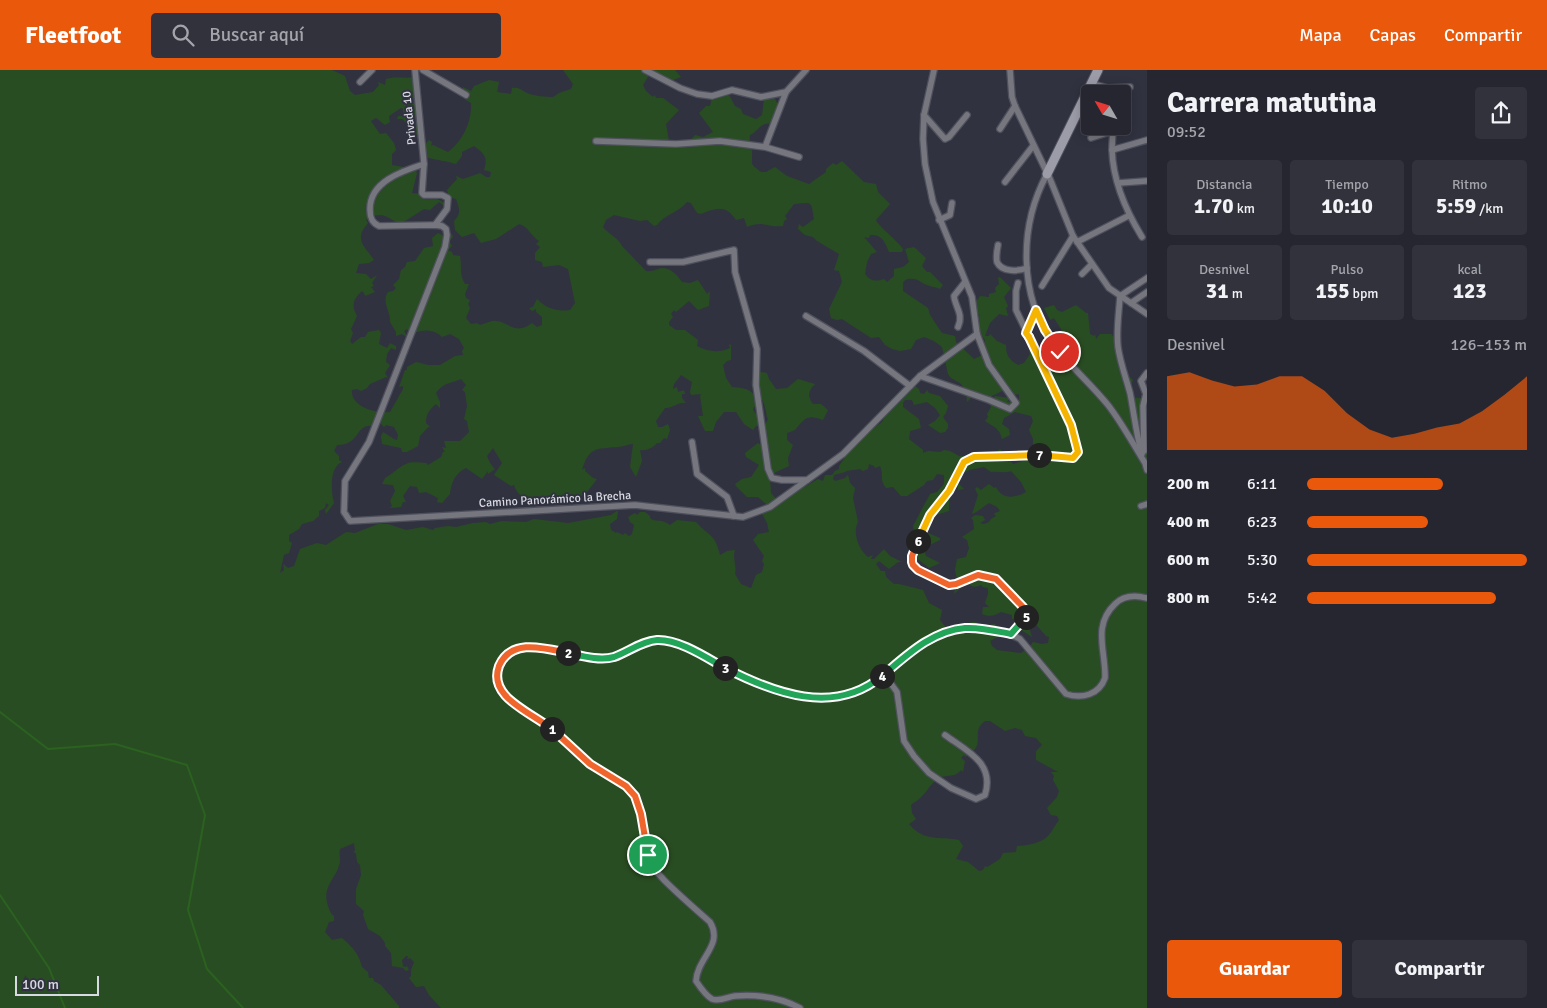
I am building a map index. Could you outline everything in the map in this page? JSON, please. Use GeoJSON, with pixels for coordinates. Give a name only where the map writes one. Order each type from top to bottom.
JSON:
{"type":"FeatureCollection","features":[{"type":"Feature","properties":{"kind":"street"},"geometry":{"type":"LineString","coordinates":[[360,82],[372,70]]}},
{"type":"Feature","properties":{"kind":"street","name":"Privada 10"},"geometry":{"type":"LineString","coordinates":[[414,70],[424,164],[422,191],[424,195],[442,195],[448,198],[447,210],[435,225]]}},
{"type":"Feature","properties":{"kind":"street"},"geometry":{"type":"LineString","coordinates":[[423,70],[466,95]]}},
{"type":"Feature","properties":{"kind":"street"},"geometry":{"type":"LineString","coordinates":[[645,70],[680,88],[697,94],[712,96],[732,90],[761,97],[786,92]]}},
{"type":"Feature","properties":{"kind":"street"},"geometry":{"type":"LineString","coordinates":[[766,147],[786,92],[806,70]]}},
{"type":"Feature","properties":{"kind":"street"},"geometry":{"type":"LineString","coordinates":[[920,376],[1010,409],[1016,402],[989,365],[977,334],[972,297],[933,202],[924,164],[924,115],[934,70]]}},
{"type":"Feature","properties":{"kind":"street"},"geometry":{"type":"LineString","coordinates":[[1010,70],[1012,97],[1015,106],[1047,174],[1073,236],[1109,288],[1147,314]]}},
{"type":"Feature","properties":{"kind":"street"},"geometry":{"type":"LineString","coordinates":[[1098,70],[1038,193],[1028,226],[1028,279],[1036,310],[1054,345],[1107,404],[1145,463]]}},
{"type":"Feature","properties":{"kind":"street"},"geometry":{"type":"LineString","coordinates":[[1000,129],[1015,106]]}},
{"type":"Feature","properties":{"kind":"street"},"geometry":{"type":"LineString","coordinates":[[924,115],[945,139],[949,137],[967,115]]}},
{"type":"Feature","properties":{"kind":"street"},"geometry":{"type":"LineString","coordinates":[[1091,138],[1098,135]]}},
{"type":"Feature","properties":{"kind":"street"},"geometry":{"type":"LineString","coordinates":[[1113,135],[1112,150],[1118,183],[1128,216],[1142,237]]}},
{"type":"Feature","properties":{"kind":"street"},"geometry":{"type":"LineString","coordinates":[[1112,150],[1147,140]]}},
{"type":"Feature","properties":{"kind":"street"},"geometry":{"type":"LineString","coordinates":[[596,141],[676,144],[720,141],[766,147],[799,157]]}},
{"type":"Feature","properties":{"kind":"street"},"geometry":{"type":"LineString","coordinates":[[1005,182],[1033,146]]}},
{"type":"Feature","properties":{"kind":"street"},"geometry":{"type":"LineString","coordinates":[[424,164],[398,173],[384,183],[371,198],[371,219],[374,224],[379,226],[435,225]]}},
{"type":"Feature","properties":{"kind":"street"},"geometry":{"type":"LineString","coordinates":[[1118,183],[1146,181]]}},
{"type":"Feature","properties":{"kind":"street"},"geometry":{"type":"LineString","coordinates":[[939,220],[950,215],[952,203]]}},
{"type":"Feature","properties":{"kind":"street"},"geometry":{"type":"LineString","coordinates":[[1077,242],[1128,216]]}},
{"type":"Feature","properties":{"kind":"street","name":"Camino Panorámico la Brecha"},"geometry":{"type":"LineString","coordinates":[[435,225],[446,228],[448,234],[445,247],[369,442],[344,485],[344,512],[350,521],[635,505],[743,517],[770,506],[843,454],[920,376],[977,334]]}},
{"type":"Feature","properties":{"kind":"street"},"geometry":{"type":"LineString","coordinates":[[1042,286],[1073,236]]}},
{"type":"Feature","properties":{"kind":"street"},"geometry":{"type":"LineString","coordinates":[[998,245],[997,262],[1001,266],[1019,271],[1027,268]]}},
{"type":"Feature","properties":{"kind":"street"},"geometry":{"type":"LineString","coordinates":[[650,262],[683,262],[734,250],[734,272],[758,349],[756,384],[768,469],[772,478],[807,480]]}},
{"type":"Feature","properties":{"kind":"street"},"geometry":{"type":"LineString","coordinates":[[1082,274],[1092,264]]}},
{"type":"Feature","properties":{"kind":"street"},"geometry":{"type":"LineString","coordinates":[[1120,296],[1147,278]]}},
{"type":"Feature","properties":{"kind":"street"},"geometry":{"type":"LineString","coordinates":[[958,327],[960,311],[954,296],[965,282]]}},
{"type":"Feature","properties":{"kind":"street"},"geometry":{"type":"LineString","coordinates":[[1011,634],[1022,623],[1027,614],[999,581],[978,575],[956,584],[946,585],[918,570],[913,565],[912,556],[930,515],[949,491],[964,462],[974,457],[1038,455],[1073,458],[1078,452],[1071,425],[1016,310],[1018,283]]}},
{"type":"Feature","properties":{"kind":"street"},"geometry":{"type":"LineString","coordinates":[[1131,303],[1147,292]]}},
{"type":"Feature","properties":{"kind":"street"},"geometry":{"type":"LineString","coordinates":[[1120,296],[1118,348],[1137,426],[1138,442],[1147,470]]}},
{"type":"Feature","properties":{"kind":"street"},"geometry":{"type":"LineString","coordinates":[[1026,333],[1036,310]]}},
{"type":"Feature","properties":{"kind":"street"},"geometry":{"type":"LineString","coordinates":[[806,316],[864,351],[910,386]]}},
{"type":"Feature","properties":{"kind":"street"},"geometry":{"type":"LineString","coordinates":[[1145,463],[1142,439],[1143,406],[1146,394],[1141,381],[1147,373]]}},
{"type":"Feature","properties":{"kind":"street"},"geometry":{"type":"LineString","coordinates":[[692,442],[697,474],[727,497],[734,516]]}},
{"type":"Feature","properties":{"kind":"street"},"geometry":{"type":"LineString","coordinates":[[800,1008],[786,1001],[763,996],[734,996],[720,1000],[710,998],[701,988],[696,982],[696,973],[702,960],[713,946],[715,938],[714,927],[677,894],[652,866],[648,855],[641,814],[635,796],[626,786],[590,764],[542,722],[506,697],[497,680],[497,672],[504,658],[513,650],[521,647],[541,648],[603,658],[613,657],[650,641],[668,641],[777,691],[825,698],[840,697],[862,690],[914,650],[945,632],[965,628],[1011,634],[1026,646],[1066,694],[1088,696],[1098,690],[1105,678],[1101,628],[1108,610],[1121,598],[1134,595],[1147,598]]}},
{"type":"Feature","properties":{"kind":"street"},"geometry":{"type":"LineString","coordinates":[[884,674],[897,692],[904,741],[914,756],[929,773],[951,788],[976,799],[985,795],[987,788],[986,773],[982,763],[945,736]]}},
{"type":"Feature","properties":{"kind":"green space"},"geometry":{"type":"Polygon","coordinates":[[[0,70],[332,70],[345,76],[350,91],[355,95],[373,92],[379,85],[378,82],[385,85],[386,79],[415,77],[417,88],[414,100],[423,143],[418,144],[418,139],[403,119],[397,119],[398,116],[403,116],[403,109],[401,108],[389,116],[390,122],[385,125],[376,118],[371,121],[380,134],[386,133],[394,143],[396,150],[392,154],[392,165],[415,169],[417,173],[412,193],[440,200],[447,205],[439,202],[430,210],[424,209],[402,223],[382,215],[369,215],[366,220],[368,223],[361,234],[364,247],[374,260],[369,263],[359,264],[356,273],[366,274],[371,279],[377,275],[372,283],[374,286],[371,287],[375,292],[365,296],[362,291],[355,300],[354,309],[357,316],[351,329],[353,333],[350,341],[352,344],[361,337],[365,337],[368,332],[379,330],[381,333],[379,344],[387,348],[390,343],[396,346],[396,350],[391,348],[387,354],[386,362],[390,365],[385,373],[388,378],[386,377],[370,384],[361,391],[357,389],[352,390],[355,401],[365,408],[378,412],[390,412],[403,389],[403,386],[399,387],[407,367],[416,362],[440,365],[455,356],[463,355],[462,351],[464,348],[459,339],[450,334],[442,337],[435,332],[420,331],[412,334],[407,329],[404,331],[408,338],[402,334],[396,336],[396,332],[390,322],[386,303],[388,292],[396,288],[393,285],[399,279],[401,270],[407,262],[415,261],[424,248],[433,246],[432,238],[438,233],[444,236],[452,234],[453,237],[449,241],[452,246],[448,250],[453,255],[460,256],[462,277],[465,284],[469,284],[465,294],[466,298],[470,300],[468,304],[470,308],[466,318],[471,324],[477,323],[480,325],[497,321],[515,328],[526,327],[532,323],[537,327],[542,325],[542,317],[536,312],[536,309],[532,311],[529,308],[533,307],[537,299],[544,305],[556,310],[570,310],[575,303],[568,269],[559,265],[543,267],[542,262],[535,260],[535,253],[540,247],[536,244],[539,241],[522,225],[519,224],[496,239],[481,243],[474,233],[462,237],[455,230],[454,221],[459,213],[459,208],[456,199],[449,197],[447,190],[457,179],[456,176],[463,179],[480,173],[490,177],[491,172],[484,170],[486,162],[485,156],[481,151],[474,146],[462,152],[462,156],[456,164],[428,158],[419,154],[420,150],[429,140],[432,142],[431,146],[433,145],[448,152],[466,130],[470,117],[471,103],[464,99],[471,96],[463,92],[463,87],[471,91],[474,86],[489,80],[499,82],[497,92],[511,94],[512,88],[516,88],[533,95],[553,97],[571,89],[573,84],[563,70],[675,70],[681,77],[668,82],[661,75],[649,75],[643,85],[646,91],[653,97],[655,95],[656,98],[663,98],[679,110],[666,124],[669,141],[676,144],[689,142],[695,135],[703,137],[713,132],[699,113],[706,106],[710,106],[712,98],[721,90],[727,91],[735,106],[741,109],[743,114],[756,119],[762,115],[764,99],[771,96],[775,99],[781,111],[771,124],[762,125],[750,135],[753,165],[761,172],[766,172],[775,167],[787,176],[809,184],[826,172],[826,169],[833,163],[836,165],[842,161],[864,182],[876,184],[878,192],[890,204],[876,220],[903,249],[902,252],[889,252],[880,237],[870,235],[869,238],[864,237],[877,252],[871,254],[867,262],[865,274],[876,281],[884,279],[887,282],[894,276],[894,269],[903,267],[909,262],[905,249],[914,247],[926,258],[922,266],[943,285],[940,289],[916,279],[907,279],[903,282],[903,291],[928,308],[930,315],[942,333],[955,336],[956,342],[974,359],[982,355],[985,340],[980,333],[976,319],[980,315],[974,313],[974,305],[980,296],[989,297],[989,294],[996,292],[995,288],[999,284],[998,277],[1011,288],[1004,297],[1008,306],[1006,308],[1008,316],[999,314],[990,323],[985,336],[990,334],[997,341],[1006,345],[1009,357],[1018,365],[1024,363],[1030,354],[1029,351],[1047,345],[1047,339],[1061,337],[1061,329],[1054,318],[1050,320],[1044,308],[1054,305],[1057,310],[1062,312],[1076,305],[1088,313],[1090,334],[1094,336],[1095,334],[1096,339],[1100,334],[1111,334],[1121,344],[1120,368],[1133,380],[1130,388],[1132,397],[1145,399],[1147,397],[1147,1008],[441,1008],[429,995],[424,986],[416,987],[409,978],[414,962],[410,958],[407,959],[408,956],[402,960],[403,966],[407,966],[409,970],[406,971],[403,968],[392,966],[391,953],[385,946],[385,943],[380,936],[368,929],[363,915],[364,911],[356,904],[356,889],[361,875],[360,865],[353,851],[355,851],[354,843],[340,849],[339,867],[328,887],[326,899],[334,916],[334,921],[329,922],[325,932],[332,940],[342,938],[352,948],[357,954],[362,967],[368,972],[369,978],[373,978],[374,981],[381,985],[399,1008],[0,1008],[0,70]],[[687,202],[654,226],[647,220],[640,221],[614,215],[606,220],[603,227],[646,271],[662,268],[668,269],[676,274],[682,282],[690,283],[698,280],[707,294],[710,291],[709,306],[698,310],[689,301],[676,312],[674,310],[671,314],[673,317],[669,325],[676,330],[685,330],[698,340],[697,346],[705,350],[722,351],[730,348],[729,344],[731,345],[731,360],[723,365],[726,378],[732,387],[747,389],[753,393],[759,407],[754,407],[753,410],[758,416],[760,426],[756,426],[753,430],[744,424],[736,412],[724,412],[716,422],[713,431],[705,431],[698,416],[703,416],[701,394],[691,395],[692,382],[681,375],[674,384],[673,389],[677,387],[678,392],[684,390],[685,394],[682,394],[682,398],[686,403],[665,408],[656,421],[658,427],[668,424],[670,430],[667,439],[664,438],[660,443],[649,449],[640,450],[642,461],[636,477],[630,467],[633,444],[598,449],[590,453],[582,470],[585,468],[585,471],[597,479],[584,496],[553,499],[547,502],[545,500],[530,500],[518,493],[514,485],[511,486],[494,475],[502,463],[493,448],[487,456],[495,469],[488,474],[488,471],[482,479],[466,468],[462,470],[454,479],[450,494],[442,503],[437,502],[438,498],[426,492],[419,493],[417,487],[410,486],[403,496],[406,502],[403,502],[401,507],[389,508],[392,506],[390,501],[395,491],[393,485],[382,484],[385,478],[408,463],[426,463],[428,465],[441,457],[443,452],[445,452],[442,447],[446,448],[444,441],[460,441],[469,432],[467,421],[464,419],[467,406],[465,392],[462,390],[466,385],[461,379],[445,385],[436,393],[440,402],[440,408],[436,404],[430,410],[426,423],[430,427],[420,436],[418,446],[407,452],[402,452],[401,448],[382,444],[381,436],[383,432],[397,440],[398,435],[394,427],[386,425],[384,427],[378,421],[373,426],[363,428],[350,442],[337,445],[334,451],[342,462],[333,474],[332,493],[334,503],[326,514],[325,510],[329,505],[326,503],[325,508],[319,511],[319,516],[313,521],[302,524],[299,529],[289,535],[289,541],[292,543],[289,553],[284,555],[280,573],[284,570],[283,564],[288,568],[294,566],[300,549],[317,543],[326,545],[346,532],[355,533],[378,524],[388,524],[406,530],[423,527],[433,530],[435,528],[456,527],[473,523],[526,522],[534,519],[568,523],[611,515],[618,510],[617,519],[610,524],[611,530],[623,535],[625,533],[629,536],[632,534],[634,525],[628,517],[635,513],[637,515],[640,512],[645,512],[650,518],[670,525],[677,520],[696,522],[714,539],[720,555],[727,551],[735,550],[735,574],[741,584],[751,588],[756,575],[762,572],[764,564],[762,561],[764,556],[753,540],[758,534],[769,532],[761,512],[766,504],[758,497],[747,497],[735,484],[742,479],[751,477],[759,465],[746,457],[745,453],[758,443],[763,446],[767,440],[764,427],[768,419],[763,401],[751,384],[753,377],[759,372],[767,373],[776,389],[787,388],[798,379],[815,384],[809,394],[811,401],[813,404],[821,404],[828,410],[823,420],[813,417],[807,418],[795,430],[787,433],[787,440],[793,445],[788,458],[789,466],[770,477],[771,493],[779,502],[818,479],[823,481],[825,475],[832,475],[839,469],[839,466],[850,450],[867,433],[882,422],[895,396],[908,382],[914,380],[913,384],[919,389],[920,393],[924,394],[927,390],[929,393],[940,396],[948,406],[943,417],[948,424],[948,428],[945,432],[940,433],[928,425],[940,415],[935,408],[927,402],[914,405],[912,400],[905,400],[903,403],[903,407],[919,419],[921,428],[910,431],[909,439],[923,450],[923,453],[944,450],[959,456],[990,457],[1000,449],[1013,464],[1026,460],[1033,454],[1033,439],[1029,430],[1033,421],[1031,416],[1015,412],[1004,418],[1002,424],[1009,429],[1010,435],[1002,439],[996,428],[985,421],[991,407],[989,403],[993,405],[995,396],[1010,398],[1007,402],[1019,400],[1019,394],[1013,395],[1012,391],[1006,393],[1002,391],[990,397],[971,393],[970,399],[967,402],[966,390],[948,374],[942,347],[934,341],[924,337],[916,340],[911,349],[900,351],[885,345],[879,337],[871,338],[842,319],[831,318],[829,309],[842,282],[839,271],[834,270],[839,254],[798,229],[799,224],[803,227],[814,219],[810,204],[794,204],[785,216],[787,219],[784,221],[783,226],[757,224],[747,227],[744,218],[736,220],[724,209],[711,210],[701,214],[697,213],[691,203],[687,202]],[[869,464],[868,469],[863,471],[860,469],[846,471],[834,475],[833,479],[835,481],[848,475],[850,483],[855,488],[853,498],[858,522],[856,536],[859,546],[865,554],[868,557],[873,555],[871,559],[874,559],[884,549],[890,556],[902,562],[898,562],[889,569],[879,561],[876,564],[881,571],[885,571],[886,577],[894,584],[923,590],[929,603],[942,610],[940,620],[947,629],[962,629],[971,622],[983,626],[995,624],[1000,629],[1001,635],[990,641],[997,650],[1021,653],[1033,642],[1048,643],[1049,637],[1033,621],[1029,627],[1032,637],[1018,628],[1015,618],[1012,619],[1012,615],[1001,612],[992,616],[982,614],[983,607],[989,607],[985,603],[988,588],[981,585],[973,586],[967,582],[954,594],[957,579],[955,570],[957,559],[966,557],[969,548],[967,540],[962,537],[974,529],[971,518],[975,515],[983,516],[985,520],[980,523],[984,524],[996,516],[995,513],[1000,511],[989,503],[972,514],[978,495],[975,489],[977,487],[981,490],[989,484],[994,488],[996,487],[1005,496],[1010,497],[1026,492],[1021,482],[1011,471],[991,472],[984,467],[968,471],[959,477],[956,481],[964,489],[958,490],[958,486],[949,493],[949,511],[933,516],[927,521],[928,533],[940,538],[940,540],[923,548],[926,556],[940,563],[929,568],[912,554],[916,538],[913,526],[930,494],[937,492],[944,484],[944,475],[937,474],[933,480],[927,481],[907,496],[901,496],[893,487],[886,488],[882,480],[880,466],[875,468],[869,464]],[[985,721],[981,724],[978,731],[977,746],[966,757],[964,755],[961,758],[965,761],[963,772],[961,770],[958,773],[939,778],[934,782],[911,805],[912,813],[916,819],[909,824],[920,834],[926,836],[959,840],[963,846],[956,859],[968,862],[979,871],[1000,859],[1003,853],[1016,852],[1017,846],[1041,841],[1047,837],[1059,820],[1057,816],[1051,815],[1047,808],[1057,797],[1059,791],[1051,772],[1058,772],[1036,760],[1036,751],[1042,745],[1036,738],[1025,736],[1022,730],[1015,728],[1005,731],[990,721],[985,721]]]}},
{"type":"Feature","properties":{"kind":"waterway"},"geometry":{"type":"LineString","coordinates":[[0,712],[48,749],[115,744],[187,765],[205,815],[188,910],[207,969],[243,1008]]}},
{"type":"Feature","properties":{"kind":"waterway"},"geometry":{"type":"LineString","coordinates":[[0,895],[49,968],[65,1008]]}},
{"type":"Feature","properties":{"kind":"route"},"geometry":{"type":"LineString","coordinates":[[648,855],[641,814],[635,796],[626,786],[590,764],[564,739],[506,697],[497,680],[497,672],[504,658],[513,650],[521,647],[548,649],[603,658],[613,657],[650,641],[668,641],[777,691],[825,698],[840,697],[862,690],[914,650],[945,632],[965,628],[1011,634],[1022,623],[1027,614],[1002,583],[996,579],[978,575],[956,584],[946,585],[915,568],[912,556],[930,515],[949,491],[964,462],[974,457],[1038,455],[1073,458],[1076,456],[1078,452],[1077,444],[1071,425],[1026,333],[1036,310],[1041,323],[1060,352]]}}]}
